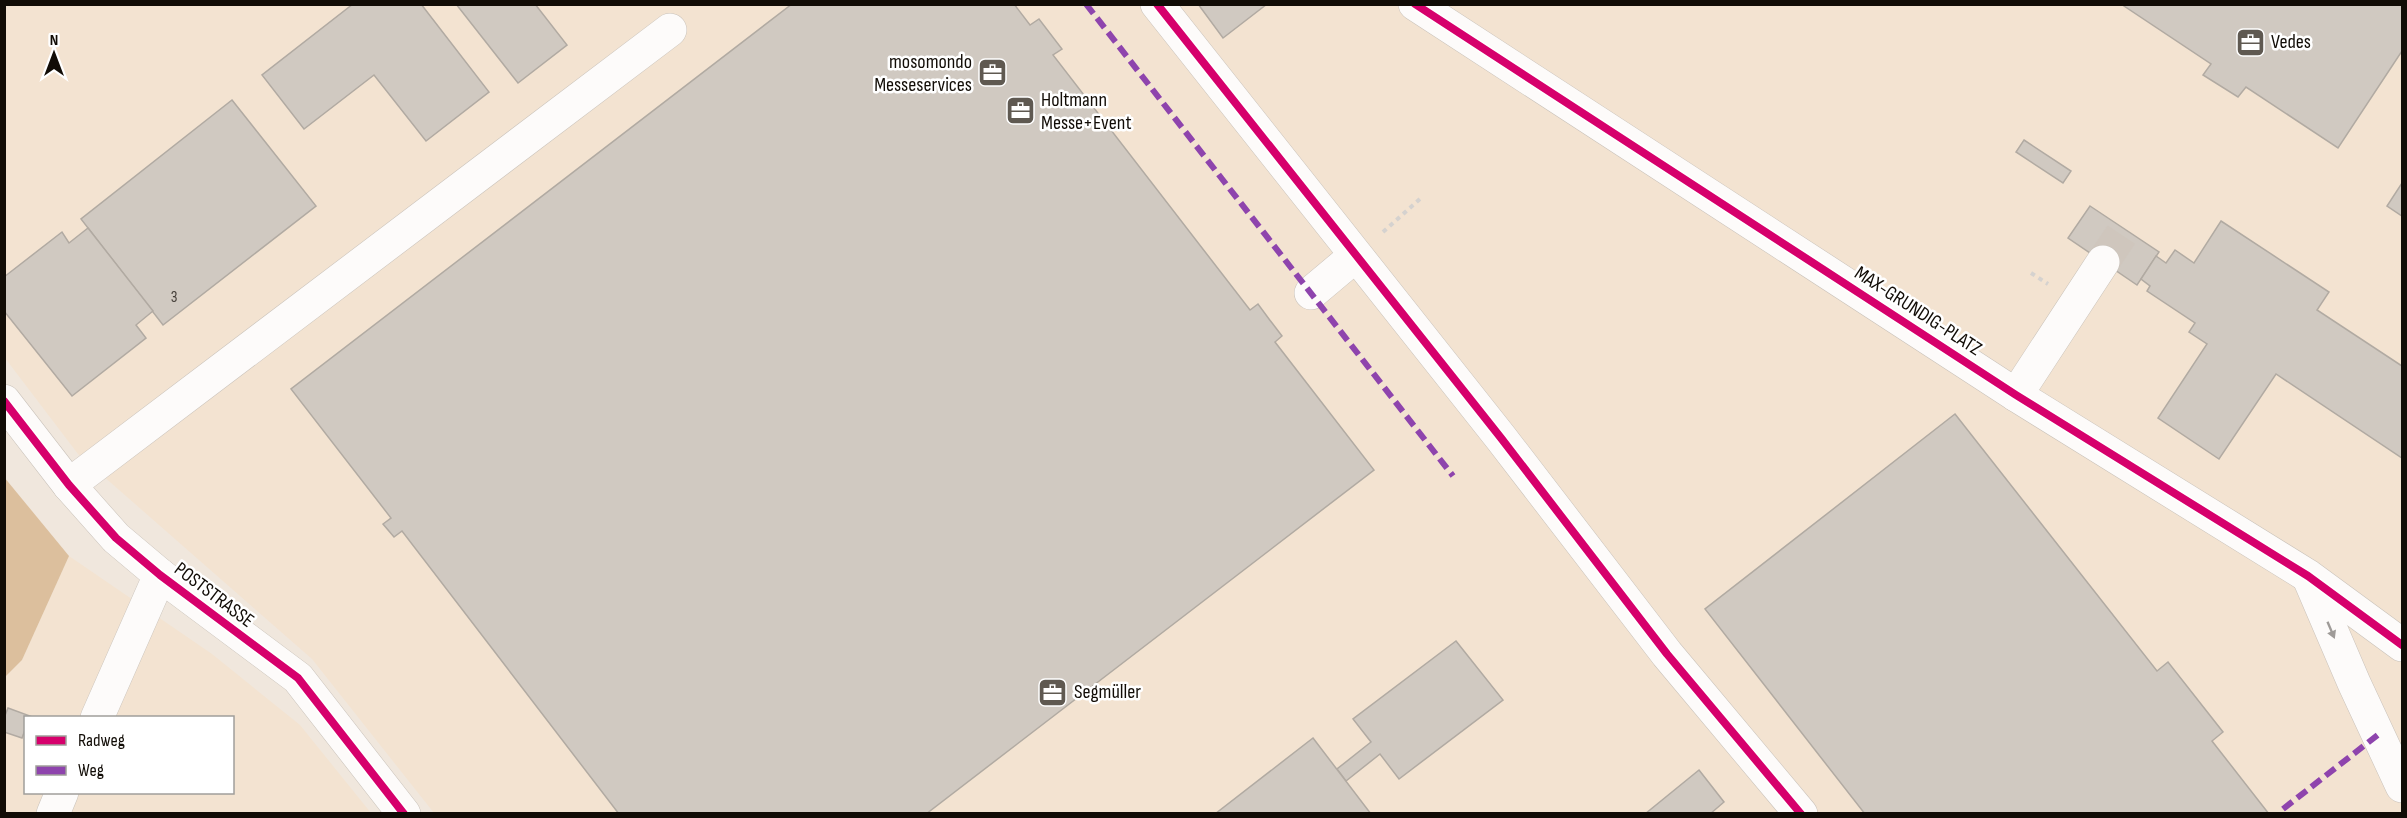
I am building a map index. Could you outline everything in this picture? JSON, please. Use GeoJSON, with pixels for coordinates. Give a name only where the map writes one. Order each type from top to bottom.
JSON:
{"type":"FeatureCollection","features":[{"type":"Feature","properties":{"kind":"street"},"geometry":{"type":"LineString","coordinates":[[1157,4],[1501,438],[1667,654],[1802,813]]}},
{"type":"Feature","properties":{"kind":"street","name":"MAX-GRUNDIG-PLATZ"},"geometry":{"type":"LineString","coordinates":[[1415,4],[2016,395],[2308,576],[2403,645]]}},
{"type":"Feature","properties":{"kind":"street"},"geometry":{"type":"LineString","coordinates":[[69,485],[670,30]]}},
{"type":"Feature","properties":{"kind":"street"},"geometry":{"type":"LineString","coordinates":[[1311,293],[1355,256]]}},
{"type":"Feature","properties":{"kind":"street"},"geometry":{"type":"LineString","coordinates":[[2016,395],[2103,262]]}},
{"type":"Feature","properties":{"kind":"street","name":"POSTSTRASSE"},"geometry":{"type":"LineString","coordinates":[[4,401],[69,485],[116,538],[160,575],[298,678],[404,813]]}},
{"type":"Feature","properties":{"kind":"street"},"geometry":{"type":"LineString","coordinates":[[97,716],[160,575]]}},
{"type":"Feature","properties":{"kind":"street"},"geometry":{"type":"LineString","coordinates":[[2308,576],[2354,683],[2403,786]]}},
{"type":"Feature","properties":{"kind":"street"},"geometry":{"type":"LineString","coordinates":[[53,813],[61,794]]}},
{"type":"Feature","properties":{"kind":"path"},"geometry":{"type":"LineString","coordinates":[[1355,256],[1422,198]]}},
{"type":"Feature","properties":{"kind":"shaded area"},"geometry":{"type":"Polygon","coordinates":[[[4,5],[2402,5],[2402,813],[434,813],[312,659],[78,454],[5,358],[4,5]]]}},
{"type":"Feature","properties":{"kind":"shaded area"},"geometry":{"type":"Polygon","coordinates":[[[4,477],[69,556],[22,660],[5,677],[4,477]]]}},
{"type":"Feature","properties":{"kind":"shaded area"},"geometry":{"type":"Polygon","coordinates":[[[69,556],[212,654],[300,725],[371,813],[5,814],[5,677],[22,660],[69,556]]]}},
{"type":"Feature","properties":{"kind":"building"},"geometry":{"type":"Polygon","coordinates":[[[353,4],[421,4],[489,92],[426,141],[374,75],[304,129],[262,75],[353,4]]]}},
{"type":"Feature","properties":{"kind":"building"},"geometry":{"type":"Polygon","coordinates":[[[456,4],[535,4],[567,45],[518,83],[456,4]]]}},
{"type":"Feature","properties":{"kind":"building"},"geometry":{"type":"Polygon","coordinates":[[[792,4],[1014,4],[1030,25],[1039,19],[1062,49],[1053,55],[1250,310],[1258,304],[1282,336],[1275,342],[1374,470],[926,814],[619,814],[402,531],[394,537],[383,524],[391,518],[291,389],[792,4]]]}},
{"type":"Feature","properties":{"kind":"building"},"geometry":{"type":"Polygon","coordinates":[[[1198,4],[1267,4],[1223,38],[1198,4]]]}},
{"type":"Feature","properties":{"kind":"building"},"geometry":{"type":"Polygon","coordinates":[[[2121,4],[2402,4],[2402,51],[2338,148],[2246,87],[2238,97],[2203,75],[2211,64],[2121,4]]]}},
{"type":"Feature","properties":{"kind":"building"},"geometry":{"type":"Polygon","coordinates":[[[232,100],[316,206],[163,325],[81,219],[232,100]]]}},
{"type":"Feature","properties":{"kind":"building"},"geometry":{"type":"Polygon","coordinates":[[[2024,140],[2071,171],[2063,183],[2016,152],[2024,140]]]}},
{"type":"Feature","properties":{"kind":"building"},"geometry":{"type":"Polygon","coordinates":[[[2402,183],[2402,216],[2387,206],[2402,183]]]}},
{"type":"Feature","properties":{"kind":"building"},"geometry":{"type":"Polygon","coordinates":[[[2090,206],[2159,252],[2137,285],[2068,238],[2090,206]]]}},
{"type":"Feature","properties":{"kind":"building"},"geometry":{"type":"Polygon","coordinates":[[[2221,221],[2329,292],[2317,310],[2402,366],[2402,458],[2276,374],[2219,459],[2158,418],[2207,344],[2189,332],[2195,323],[2147,291],[2150,286],[2141,279],[2156,256],[2166,263],[2175,250],[2194,263],[2221,221]]]}},
{"type":"Feature","properties":{"kind":"building"},"geometry":{"type":"Polygon","coordinates":[[[88,228],[153,311],[136,325],[146,338],[72,396],[4,311],[4,277],[62,232],[69,243],[88,228]]]}},
{"type":"Feature","properties":{"kind":"building"},"geometry":{"type":"Polygon","coordinates":[[[1955,414],[2157,671],[2168,662],[2223,732],[2212,741],[2269,814],[1865,814],[1705,609],[1955,414]]]}},
{"type":"Feature","properties":{"kind":"building"},"geometry":{"type":"Polygon","coordinates":[[[1456,641],[1503,700],[1399,779],[1380,754],[1346,781],[1337,769],[1371,742],[1353,719],[1456,641]]]}},
{"type":"Feature","properties":{"kind":"building"},"geometry":{"type":"Polygon","coordinates":[[[8,708],[30,716],[24,716],[22,738],[4,732],[4,718],[8,708]]]}},
{"type":"Feature","properties":{"kind":"building"},"geometry":{"type":"Polygon","coordinates":[[[1313,738],[1371,814],[1215,814],[1313,738]]]}},
{"type":"Feature","properties":{"kind":"building"},"geometry":{"type":"Polygon","coordinates":[[[1699,770],[1724,802],[1710,814],[1645,814],[1699,770]]]}},
{"type":"Feature","properties":{"kind":"tunnel"},"geometry":{"type":"LineString","coordinates":[[2103,262],[2125,229]]}},
{"type":"Feature","properties":{"kind":"marked path"},"geometry":{"type":"LineString","coordinates":[[1086,4],[1453,476]]}},
{"type":"Feature","properties":{"kind":"marked path"},"geometry":{"type":"LineString","coordinates":[[2283,809],[2379,734]]}},
{"type":"Feature","properties":{"kind":"cycle path"},"geometry":{"type":"LineString","coordinates":[[1157,4],[1501,438],[1667,654],[1801,814]]}},
{"type":"Feature","properties":{"kind":"cycle path"},"geometry":{"type":"LineString","coordinates":[[1415,4],[2016,395],[2308,576],[2402,645]]}},
{"type":"Feature","properties":{"kind":"cycle path"},"geometry":{"type":"LineString","coordinates":[[4,401],[69,485],[116,538],[160,575],[298,678],[404,814]]}},
{"type":"Feature","properties":{"kind":"place","name":"Vedes"},"geometry":{"type":"Point","coordinates":[2250,42]}},
{"type":"Feature","properties":{"kind":"place","name":"mosomondo Messeservices"},"geometry":{"type":"Point","coordinates":[993,73]}},
{"type":"Feature","properties":{"kind":"place","name":"Holtmann Messe+Event"},"geometry":{"type":"Point","coordinates":[1020,111]}},
{"type":"Feature","properties":{"kind":"place","name":"Segmüller"},"geometry":{"type":"Point","coordinates":[1053,692]}}]}
